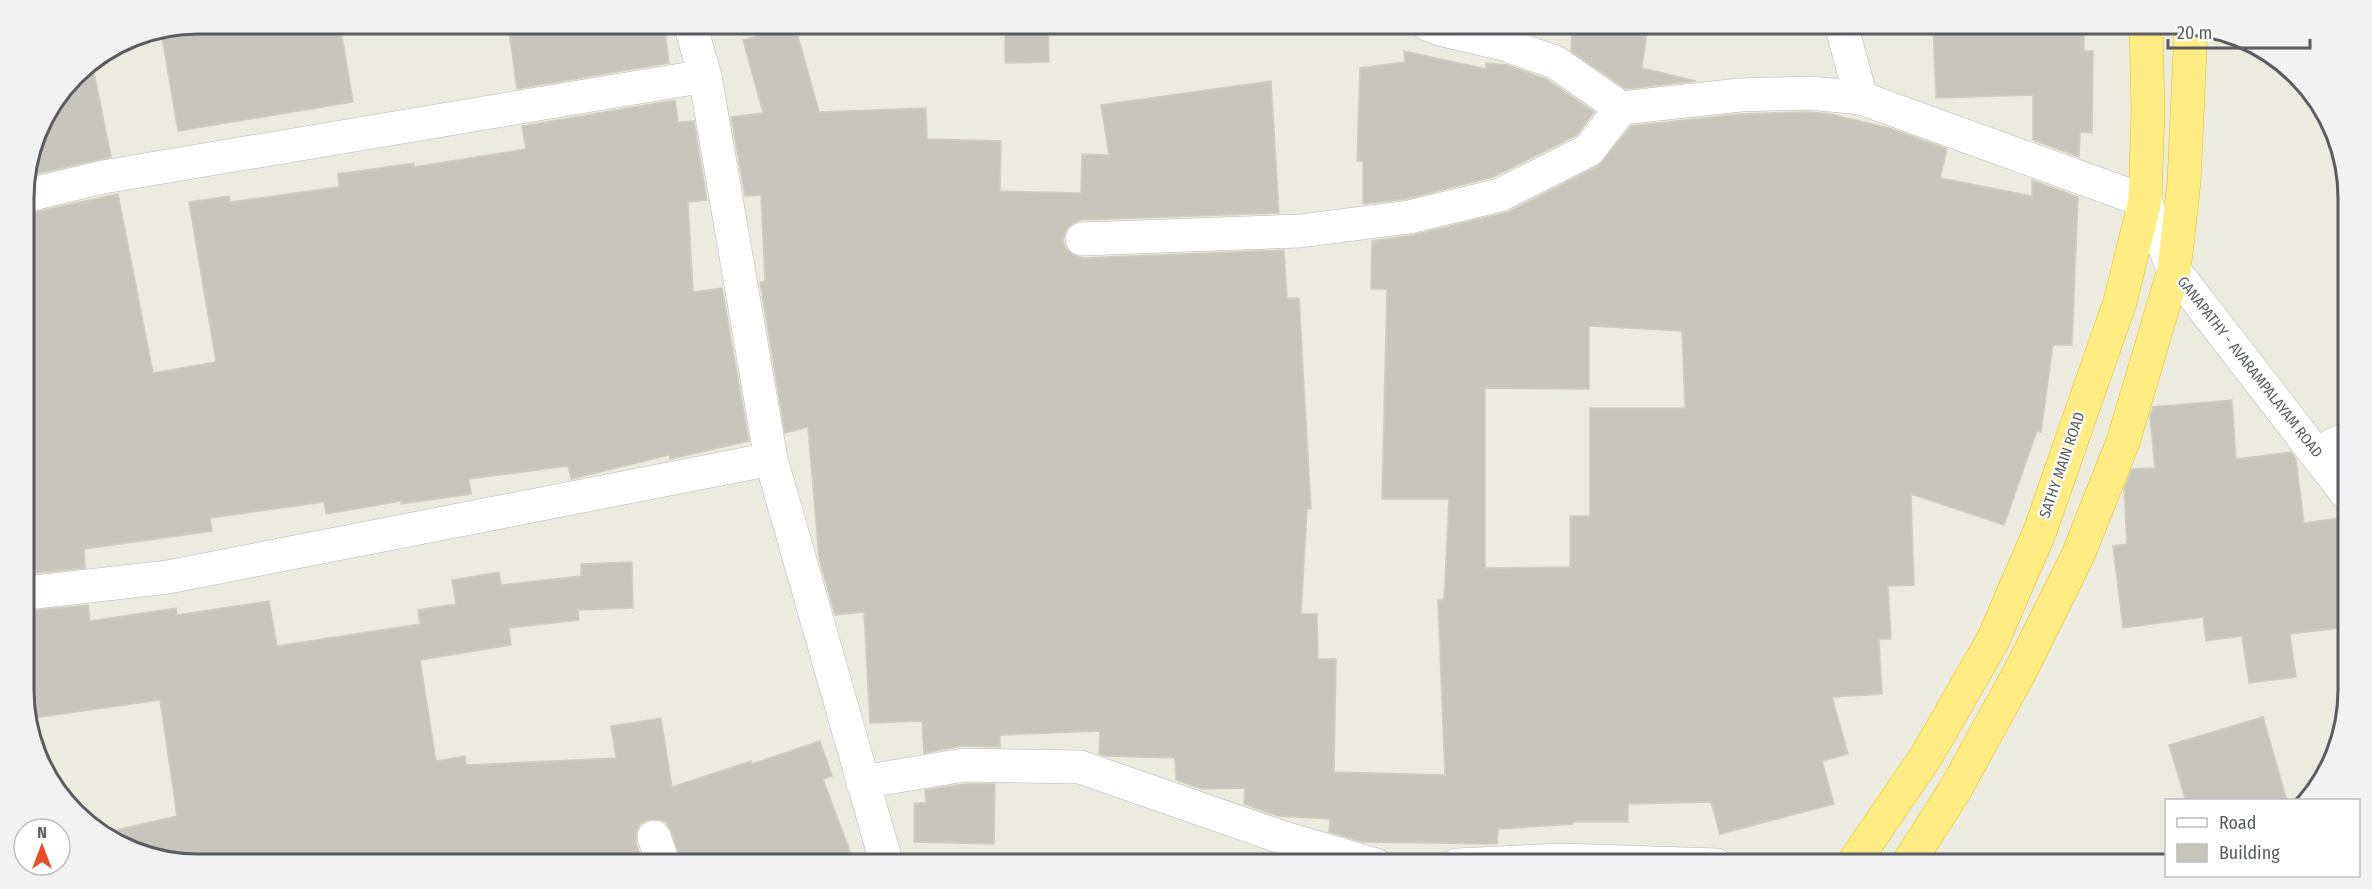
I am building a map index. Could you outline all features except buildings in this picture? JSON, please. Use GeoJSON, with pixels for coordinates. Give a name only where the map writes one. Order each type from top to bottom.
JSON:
{"type":"FeatureCollection","features":[{"type":"Feature","properties":{"kind":"highway","name":"SATHY MAIN ROAD"},"geometry":{"type":"LineString","coordinates":[[1860,854],[1927,755],[1993,640],[2040,531],[2120,302],[2145,201],[2148,112],[2146,34]]}},
{"type":"Feature","properties":{"kind":"highway"},"geometry":{"type":"LineString","coordinates":[[1914,854],[1961,780],[2022,668],[2078,555],[2123,442],[2174,270],[2184,182],[2191,36]]}},
{"type":"Feature","properties":{"kind":"street"},"geometry":{"type":"LineString","coordinates":[[693,34],[705,76],[771,459],[884,854]]}},
{"type":"Feature","properties":{"kind":"street"},"geometry":{"type":"LineString","coordinates":[[1460,34],[1503,44],[1555,62],[1621,108],[1740,95],[1810,93],[1861,98],[2145,201]]}},
{"type":"Feature","properties":{"kind":"street"},"geometry":{"type":"LineString","coordinates":[[1844,34],[1861,98]]}},
{"type":"Feature","properties":{"kind":"street"},"geometry":{"type":"LineString","coordinates":[[35,193],[103,177],[705,76]]}},
{"type":"Feature","properties":{"kind":"street"},"geometry":{"type":"LineString","coordinates":[[1082,239],[1300,231],[1409,217],[1500,195],[1589,150],[1621,108]]}},
{"type":"Feature","properties":{"kind":"street","name":"GANAPATHY - AVARAMPALAYAM ROAD"},"geometry":{"type":"LineString","coordinates":[[2145,201],[2174,270],[2338,481]]}},
{"type":"Feature","properties":{"kind":"street"},"geometry":{"type":"LineString","coordinates":[[2318,453],[2338,443]]}},
{"type":"Feature","properties":{"kind":"street"},"geometry":{"type":"LineString","coordinates":[[34,592],[168,577],[771,459]]}},
{"type":"Feature","properties":{"kind":"street"},"geometry":{"type":"LineString","coordinates":[[862,782],[964,765],[1080,767],[1281,837],[1339,854]]}}]}
